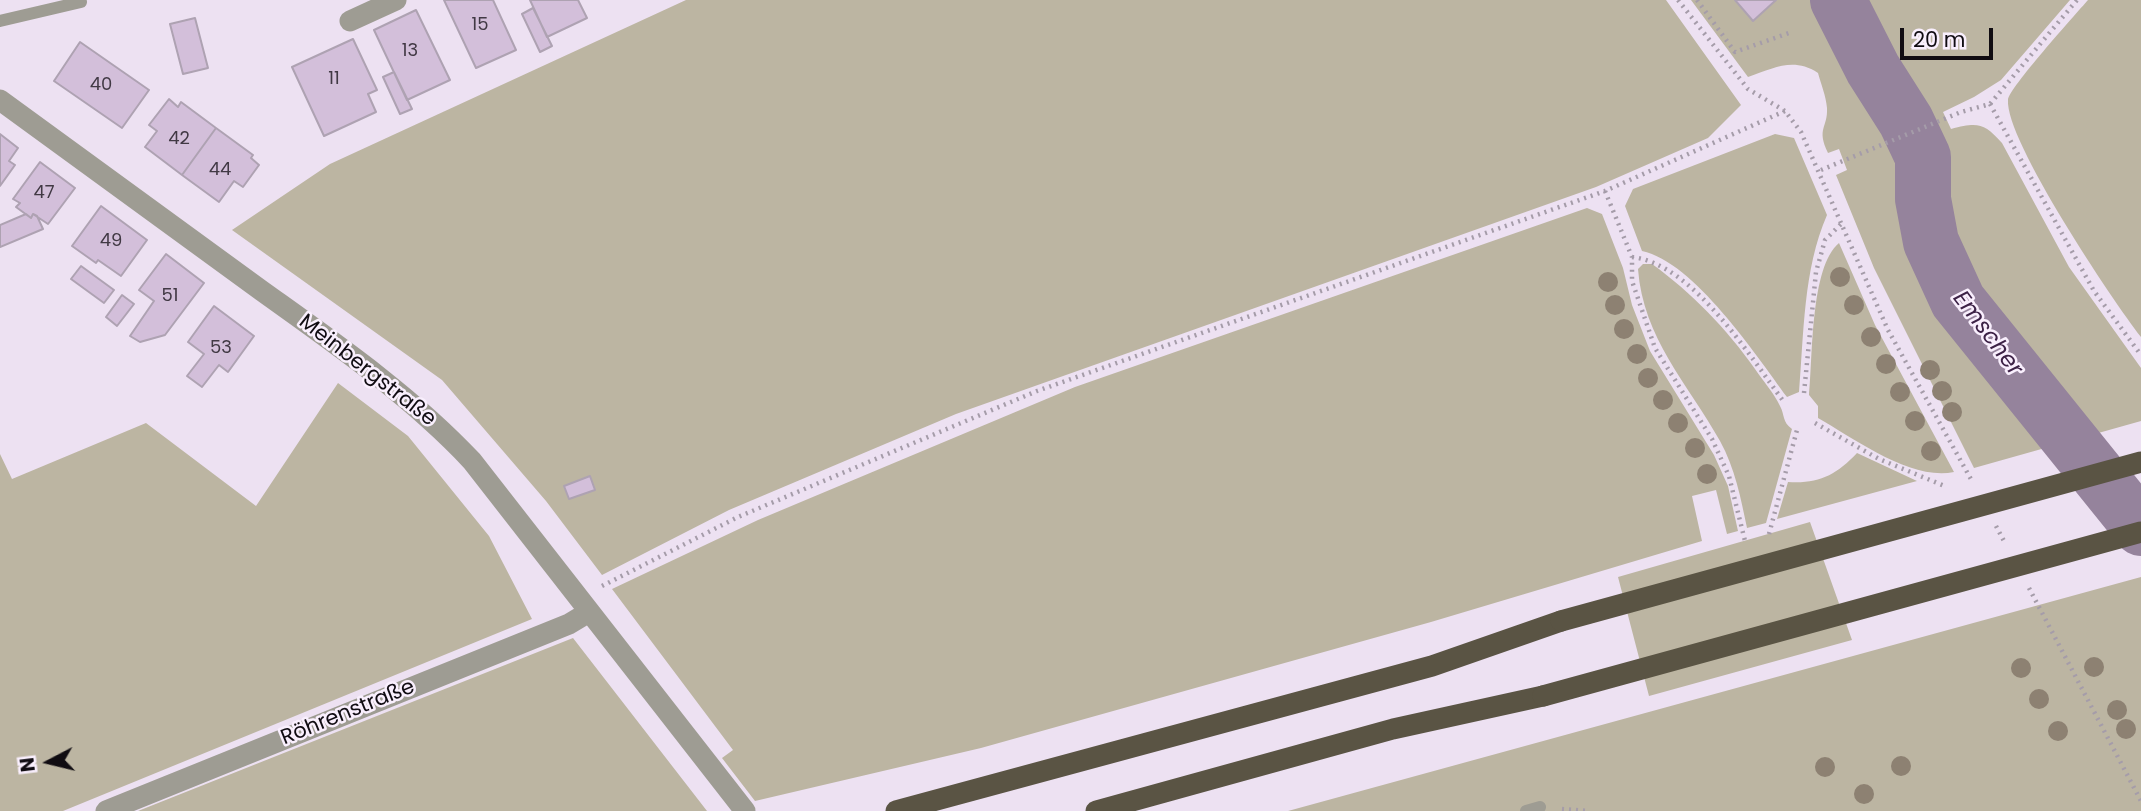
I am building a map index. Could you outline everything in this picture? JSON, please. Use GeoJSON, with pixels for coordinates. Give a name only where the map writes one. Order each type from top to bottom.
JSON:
{"type":"FeatureCollection","features":[{"type":"Feature","properties":{"kind":"highway"},"geometry":{"type":"LineString","coordinates":[[896,811],[1432,666],[1561,621],[2141,461]]}},
{"type":"Feature","properties":{"kind":"highway"},"geometry":{"type":"LineString","coordinates":[[1096,811],[1394,729],[1543,696],[2141,532]]}},
{"type":"Feature","properties":{"kind":"street"},"geometry":{"type":"LineString","coordinates":[[350,21],[396,0]]}},
{"type":"Feature","properties":{"kind":"street","name":"Meinbergstraße"},"geometry":{"type":"LineString","coordinates":[[0,100],[413,403],[472,461],[745,811]]}},
{"type":"Feature","properties":{"kind":"street","name":"Röhrenstraße"},"geometry":{"type":"LineString","coordinates":[[106,811],[569,625],[589,612]]}},
{"type":"Feature","properties":{"kind":"lane"},"geometry":{"type":"LineString","coordinates":[[0,21],[81,2]]}},
{"type":"Feature","properties":{"kind":"lane"},"geometry":{"type":"LineString","coordinates":[[1526,811],[1540,807]]}},
{"type":"Feature","properties":{"kind":"path"},"geometry":{"type":"LineString","coordinates":[[1678,0],[1748,89],[1785,111],[1801,132],[1821,170],[1888,330],[1977,490]]}},
{"type":"Feature","properties":{"kind":"path"},"geometry":{"type":"LineString","coordinates":[[1698,0],[1735,52],[1789,33]]}},
{"type":"Feature","properties":{"kind":"path"},"geometry":{"type":"LineString","coordinates":[[1821,170],[1961,112],[1990,104],[2077,0]]}},
{"type":"Feature","properties":{"kind":"path"},"geometry":{"type":"LineString","coordinates":[[1990,104],[2094,292],[2141,355]]}},
{"type":"Feature","properties":{"kind":"path"},"geometry":{"type":"LineString","coordinates":[[602,586],[738,517],[1037,391],[1605,191],[1785,111]]}},
{"type":"Feature","properties":{"kind":"path"},"geometry":{"type":"LineString","coordinates":[[1605,191],[1632,257],[1632,281],[1655,348],[1712,439],[1730,475],[1745,541]]}},
{"type":"Feature","properties":{"kind":"path"},"geometry":{"type":"LineString","coordinates":[[1804,393],[1816,272],[1825,240],[1842,223]]}},
{"type":"Feature","properties":{"kind":"path"},"geometry":{"type":"LineString","coordinates":[[1632,257],[1651,259],[1675,274],[1695,293],[1740,343],[1784,402]]}},
{"type":"Feature","properties":{"kind":"path"},"geometry":{"type":"LineString","coordinates":[[1815,424],[1879,459],[1949,488]]}},
{"type":"Feature","properties":{"kind":"path"},"geometry":{"type":"LineString","coordinates":[[1769,534],[1797,430]]}},
{"type":"Feature","properties":{"kind":"path"},"geometry":{"type":"LineString","coordinates":[[1990,514],[2009,551]]}},
{"type":"Feature","properties":{"kind":"path"},"geometry":{"type":"LineString","coordinates":[[2022,576],[2141,801]]}},
{"type":"Feature","properties":{"kind":"path"},"geometry":{"type":"LineString","coordinates":[[1540,807],[1589,811]]}},
{"type":"Feature","properties":{"kind":"shaded area"},"geometry":{"type":"Polygon","coordinates":[[[686,0],[1666,0],[1741,105],[1708,138],[1596,187],[956,414],[729,510],[602,575],[546,501],[442,380],[232,230],[330,164],[686,0]]]}},
{"type":"Feature","properties":{"kind":"shaded area"},"geometry":{"type":"Polygon","coordinates":[[[1691,0],[2070,0],[2001,80],[1943,112],[1951,129],[1968,125],[1980,126],[1990,131],[2002,143],[2069,267],[2141,368],[2141,421],[1974,468],[1874,268],[1836,175],[1847,170],[1839,149],[1828,153],[1825,145],[1823,133],[1827,108],[1818,73],[1809,68],[1792,65],[1748,77],[1691,0]]]}},
{"type":"Feature","properties":{"kind":"shaded area"},"geometry":{"type":"Polygon","coordinates":[[[2088,0],[2141,0],[2141,337],[2086,257],[2041,183],[2012,120],[2008,100],[2030,67],[2088,0]]]}},
{"type":"Feature","properties":{"kind":"shaded area"},"geometry":{"type":"Polygon","coordinates":[[[1775,134],[1794,138],[1827,215],[1819,236],[1809,280],[1799,392],[1787,397],[1741,335],[1703,291],[1662,259],[1642,251],[1625,206],[1633,189],[1775,134]]]}},
{"type":"Feature","properties":{"kind":"shaded area"},"geometry":{"type":"Polygon","coordinates":[[[1587,208],[1602,214],[1650,351],[1714,455],[1728,486],[1738,531],[1727,534],[1716,490],[1692,496],[1702,541],[1431,622],[981,748],[755,801],[722,758],[733,750],[612,589],[758,520],[1075,387],[1587,208]]]}},
{"type":"Feature","properties":{"kind":"shaded area"},"geometry":{"type":"Polygon","coordinates":[[[1839,243],[1875,325],[1954,472],[1937,473],[1902,464],[1866,447],[1818,418],[1818,406],[1809,395],[1815,314],[1823,272],[1839,243]]]}},
{"type":"Feature","properties":{"kind":"shaded area"},"geometry":{"type":"Polygon","coordinates":[[[1643,264],[1652,264],[1666,275],[1720,326],[1772,392],[1782,409],[1785,421],[1792,429],[1766,523],[1747,528],[1737,484],[1725,451],[1669,360],[1648,317],[1638,269],[1643,264]]]}},
{"type":"Feature","properties":{"kind":"shaded area"},"geometry":{"type":"Polygon","coordinates":[[[338,383],[408,436],[489,536],[532,619],[63,811],[0,811],[0,454],[12,479],[146,423],[256,506],[338,383]]]}},
{"type":"Feature","properties":{"kind":"shaded area"},"geometry":{"type":"Polygon","coordinates":[[[1857,453],[1917,481],[1777,519],[1788,482],[1818,480],[1842,467],[1857,453]]]}},
{"type":"Feature","properties":{"kind":"shaded area"},"geometry":{"type":"Polygon","coordinates":[[[1810,522],[1852,640],[1649,696],[1618,577],[1810,522]]]}},
{"type":"Feature","properties":{"kind":"shaded area"},"geometry":{"type":"Polygon","coordinates":[[[2141,577],[2141,811],[1288,811],[2141,577]]]}},
{"type":"Feature","properties":{"kind":"shaded area"},"geometry":{"type":"Polygon","coordinates":[[[573,638],[707,811],[138,811],[573,638]]]}},
{"type":"Feature","properties":{"kind":"building"},"geometry":{"type":"Polygon","coordinates":[[[444,0],[493,0],[516,50],[476,68],[444,0]]]}},
{"type":"Feature","properties":{"kind":"building"},"geometry":{"type":"Polygon","coordinates":[[[530,0],[578,0],[587,18],[547,37],[530,0]]]}},
{"type":"Feature","properties":{"kind":"building"},"geometry":{"type":"Polygon","coordinates":[[[1735,0],[1776,0],[1753,21],[1735,0]]]}},
{"type":"Feature","properties":{"kind":"building"},"geometry":{"type":"Polygon","coordinates":[[[533,8],[552,46],[540,52],[522,14],[533,8]]]}},
{"type":"Feature","properties":{"kind":"building"},"geometry":{"type":"Polygon","coordinates":[[[416,10],[450,80],[407,100],[374,30],[416,10]]]}},
{"type":"Feature","properties":{"kind":"building"},"geometry":{"type":"Polygon","coordinates":[[[195,18],[208,68],[183,74],[170,24],[195,18]]]}},
{"type":"Feature","properties":{"kind":"building"},"geometry":{"type":"Polygon","coordinates":[[[353,39],[377,90],[368,94],[376,112],[324,136],[292,67],[353,39]]]}},
{"type":"Feature","properties":{"kind":"building"},"geometry":{"type":"Polygon","coordinates":[[[80,42],[149,90],[122,128],[54,81],[80,42]]]}},
{"type":"Feature","properties":{"kind":"building"},"geometry":{"type":"Polygon","coordinates":[[[394,72],[412,109],[400,114],[383,77],[394,72]]]}},
{"type":"Feature","properties":{"kind":"building"},"geometry":{"type":"Polygon","coordinates":[[[169,99],[178,107],[181,102],[216,128],[182,175],[145,147],[157,131],[149,125],[169,99]]]}},
{"type":"Feature","properties":{"kind":"building"},"geometry":{"type":"Polygon","coordinates":[[[216,128],[253,155],[251,158],[259,165],[243,187],[234,181],[219,202],[182,175],[216,128]]]}},
{"type":"Feature","properties":{"kind":"building"},"geometry":{"type":"Polygon","coordinates":[[[0,134],[18,148],[9,161],[15,165],[0,186],[0,134]]]}},
{"type":"Feature","properties":{"kind":"building"},"geometry":{"type":"Polygon","coordinates":[[[40,162],[75,188],[48,224],[33,214],[31,218],[16,207],[20,203],[13,199],[40,162]]]}},
{"type":"Feature","properties":{"kind":"building"},"geometry":{"type":"Polygon","coordinates":[[[101,206],[147,240],[121,276],[72,246],[101,206]]]}},
{"type":"Feature","properties":{"kind":"building"},"geometry":{"type":"Polygon","coordinates":[[[26,214],[31,218],[33,214],[37,216],[43,229],[0,247],[0,225],[26,214]]]}},
{"type":"Feature","properties":{"kind":"building"},"geometry":{"type":"Polygon","coordinates":[[[166,254],[204,283],[165,335],[140,342],[130,336],[154,301],[139,290],[166,254]]]}},
{"type":"Feature","properties":{"kind":"building"},"geometry":{"type":"Polygon","coordinates":[[[81,266],[114,290],[104,303],[71,279],[81,266]]]}},
{"type":"Feature","properties":{"kind":"building"},"geometry":{"type":"Polygon","coordinates":[[[122,295],[134,304],[117,326],[106,317],[122,295]]]}},
{"type":"Feature","properties":{"kind":"building"},"geometry":{"type":"Polygon","coordinates":[[[214,306],[254,336],[228,372],[219,365],[202,387],[187,376],[204,354],[188,342],[214,306]]]}},
{"type":"Feature","properties":{"kind":"building"},"geometry":{"type":"Polygon","coordinates":[[[590,476],[595,490],[569,499],[564,486],[590,476]]]}},
{"type":"Feature","properties":{"kind":"waterway","name":"Emscher"},"geometry":{"type":"LineString","coordinates":[[1838,0],[1873,69],[1906,121],[1923,157],[1923,199],[1931,242],[1958,301],[2141,528]]}}]}
